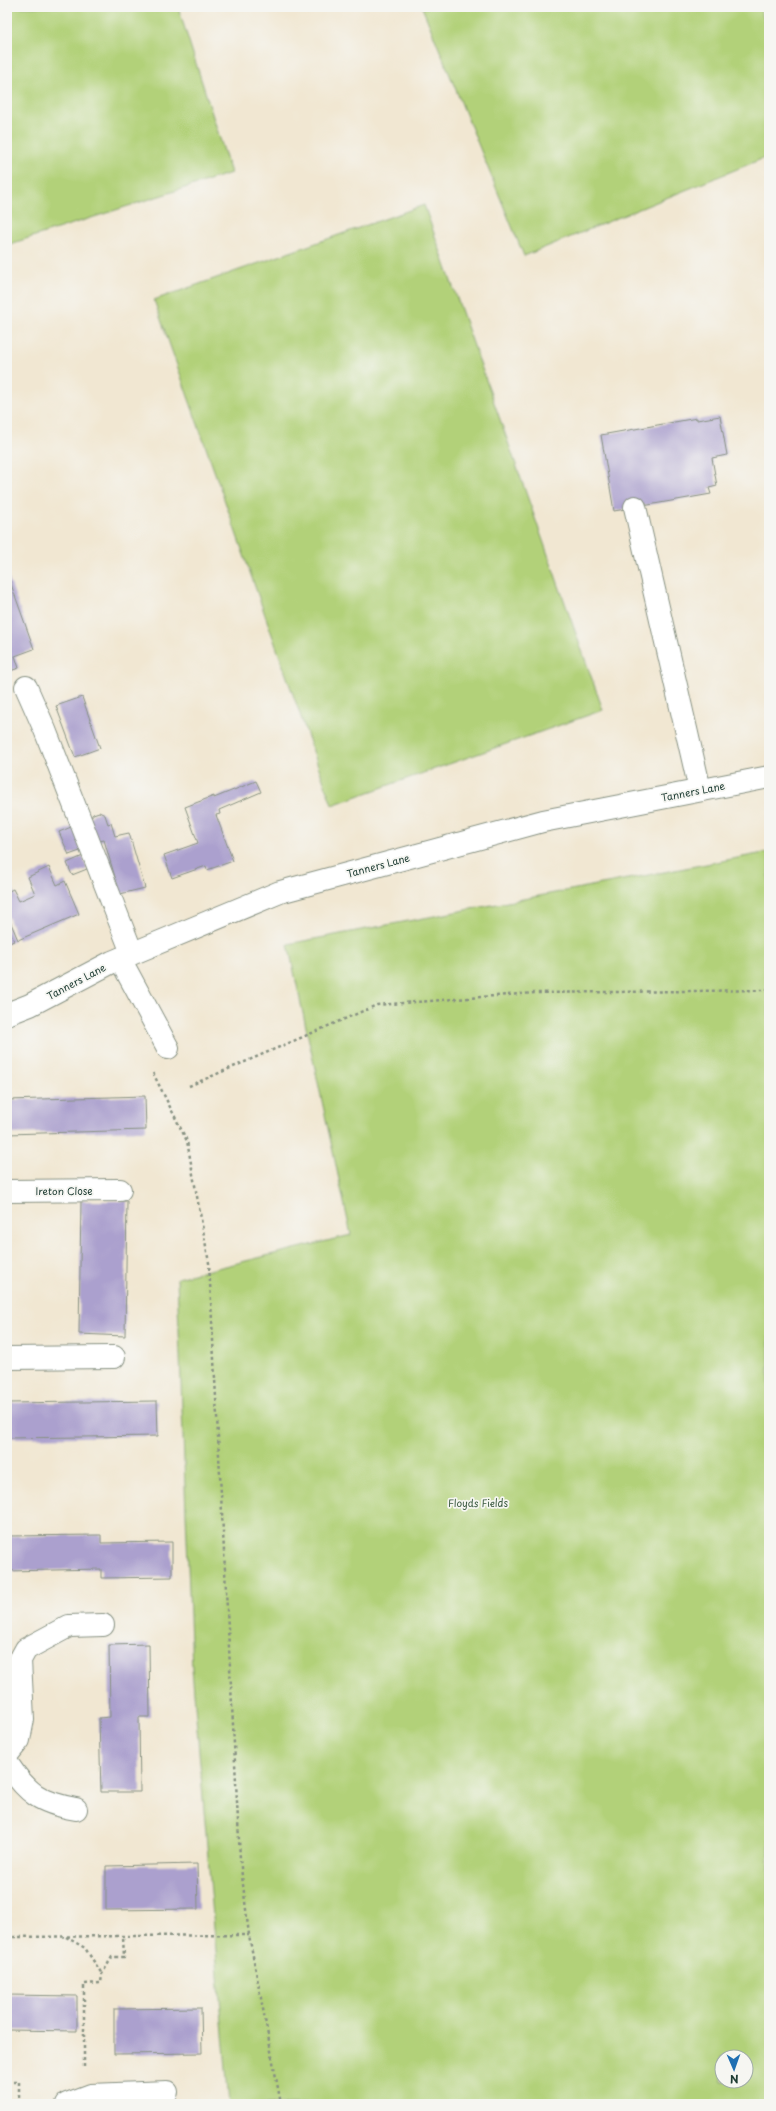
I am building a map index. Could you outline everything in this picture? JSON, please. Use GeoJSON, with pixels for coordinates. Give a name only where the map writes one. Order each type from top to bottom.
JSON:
{"type":"FeatureCollection","features":[{"type":"Feature","properties":{"kind":"main road"},"geometry":{"type":"LineString","coordinates":[[635,507],[700,790]]}},
{"type":"Feature","properties":{"kind":"main road"},"geometry":{"type":"LineString","coordinates":[[26,687],[45,730],[126,956],[168,1048]]}},
{"type":"Feature","properties":{"kind":"main road","name":"Tanners Lane"},"geometry":{"type":"LineString","coordinates":[[7,1014],[30,1005],[126,956],[280,892],[543,821],[769,777]]}},
{"type":"Feature","properties":{"kind":"main road","name":"Ireton Close"},"geometry":{"type":"LineString","coordinates":[[7,1190],[120,1190]]}},
{"type":"Feature","properties":{"kind":"main road"},"geometry":{"type":"LineString","coordinates":[[7,1358],[114,1357]]}},
{"type":"Feature","properties":{"kind":"main road"},"geometry":{"type":"LineString","coordinates":[[7,1755],[19,1740],[23,1719],[14,1655],[68,1626],[103,1626]]}},
{"type":"Feature","properties":{"kind":"main road"},"geometry":{"type":"LineString","coordinates":[[7,1763],[18,1779],[31,1793],[57,1805],[76,1809]]}},
{"type":"Feature","properties":{"kind":"main road"},"geometry":{"type":"LineString","coordinates":[[76,2101],[91,2095],[167,2092]]}},
{"type":"Feature","properties":{"kind":"path"},"geometry":{"type":"LineString","coordinates":[[189,1086],[377,1006],[534,993],[769,990]]}},
{"type":"Feature","properties":{"kind":"path"},"geometry":{"type":"LineString","coordinates":[[153,1072],[187,1141],[209,1263],[240,1859],[249,1935],[281,2104]]}},
{"type":"Feature","properties":{"kind":"path"},"geometry":{"type":"LineString","coordinates":[[7,1937],[249,1935]]}},
{"type":"Feature","properties":{"kind":"path"},"geometry":{"type":"LineString","coordinates":[[76,2101],[84,1984],[101,1983],[102,1974],[112,1957],[124,1957],[123,1936]]}},
{"type":"Feature","properties":{"kind":"path"},"geometry":{"type":"LineString","coordinates":[[66,1937],[85,1948],[102,1974]]}},
{"type":"Feature","properties":{"kind":"path"},"geometry":{"type":"LineString","coordinates":[[7,2082],[19,2082],[20,2104]]}},
{"type":"Feature","properties":{"kind":"green space"},"geometry":{"type":"Polygon","coordinates":[[[7,7],[178,7],[231,173],[7,245],[7,7]]]}},
{"type":"Feature","properties":{"kind":"green space"},"geometry":{"type":"Polygon","coordinates":[[[422,7],[759,7],[769,32],[769,156],[524,256],[422,7]]]}},
{"type":"Feature","properties":{"kind":"green space"},"geometry":{"type":"Polygon","coordinates":[[[424,205],[603,710],[332,805],[154,300],[424,205]]]}},
{"type":"Feature","properties":{"kind":"green space","name":"Floyds Fields"},"geometry":{"type":"Polygon","coordinates":[[[769,852],[769,2104],[229,2104],[192,1669],[177,1278],[351,1235],[288,944],[769,852]]]}},
{"type":"Feature","properties":{"kind":"building"},"geometry":{"type":"Polygon","coordinates":[[[720,416],[727,455],[712,458],[717,486],[709,488],[711,494],[614,511],[601,435],[697,418],[697,420],[720,416]]]}},
{"type":"Feature","properties":{"kind":"building"},"geometry":{"type":"Polygon","coordinates":[[[7,573],[34,649],[15,656],[19,668],[7,672],[7,573]]]}},
{"type":"Feature","properties":{"kind":"building"},"geometry":{"type":"Polygon","coordinates":[[[82,697],[100,748],[75,757],[56,706],[82,697]]]}},
{"type":"Feature","properties":{"kind":"building"},"geometry":{"type":"Polygon","coordinates":[[[256,781],[261,792],[219,810],[220,814],[216,815],[233,861],[207,870],[206,866],[172,878],[164,855],[198,843],[185,807],[214,796],[214,798],[256,781]]]}},
{"type":"Feature","properties":{"kind":"building"},"geometry":{"type":"Polygon","coordinates":[[[99,812],[105,815],[108,824],[111,823],[115,836],[129,833],[145,888],[120,894],[104,840],[96,842],[89,820],[93,814],[99,812]]]}},
{"type":"Feature","properties":{"kind":"building"},"geometry":{"type":"Polygon","coordinates":[[[76,825],[85,849],[69,855],[59,832],[76,825]]]}},
{"type":"Feature","properties":{"kind":"building"},"geometry":{"type":"Polygon","coordinates":[[[83,856],[87,869],[72,875],[67,863],[83,856]]]}},
{"type":"Feature","properties":{"kind":"building"},"geometry":{"type":"Polygon","coordinates":[[[49,867],[57,885],[65,881],[79,914],[18,940],[7,914],[7,892],[13,889],[19,901],[35,894],[28,877],[49,867]]]}},
{"type":"Feature","properties":{"kind":"building"},"geometry":{"type":"Polygon","coordinates":[[[7,925],[14,941],[7,944],[7,925]]]}},
{"type":"Feature","properties":{"kind":"building"},"geometry":{"type":"Polygon","coordinates":[[[145,1096],[146,1130],[7,1134],[7,1100],[145,1096]]]}},
{"type":"Feature","properties":{"kind":"building"},"geometry":{"type":"Polygon","coordinates":[[[81,1201],[127,1201],[125,1336],[79,1334],[81,1201]]]}},
{"type":"Feature","properties":{"kind":"building"},"geometry":{"type":"Polygon","coordinates":[[[157,1401],[158,1436],[7,1438],[7,1403],[157,1401]]]}},
{"type":"Feature","properties":{"kind":"building"},"geometry":{"type":"Polygon","coordinates":[[[101,1535],[101,1543],[172,1542],[172,1577],[101,1578],[101,1569],[7,1571],[7,1536],[101,1535]]]}},
{"type":"Feature","properties":{"kind":"building"},"geometry":{"type":"Polygon","coordinates":[[[149,1644],[150,1717],[139,1717],[140,1792],[101,1792],[99,1718],[110,1717],[109,1645],[149,1644]]]}},
{"type":"Feature","properties":{"kind":"building"},"geometry":{"type":"Polygon","coordinates":[[[197,1864],[198,1909],[106,1910],[106,1866],[197,1864]]]}},
{"type":"Feature","properties":{"kind":"building"},"geometry":{"type":"Polygon","coordinates":[[[7,1995],[77,1996],[77,2031],[7,2030],[7,1995]]]}},
{"type":"Feature","properties":{"kind":"building"},"geometry":{"type":"Polygon","coordinates":[[[201,2008],[202,2053],[114,2054],[114,2009],[201,2008]]]}}]}
